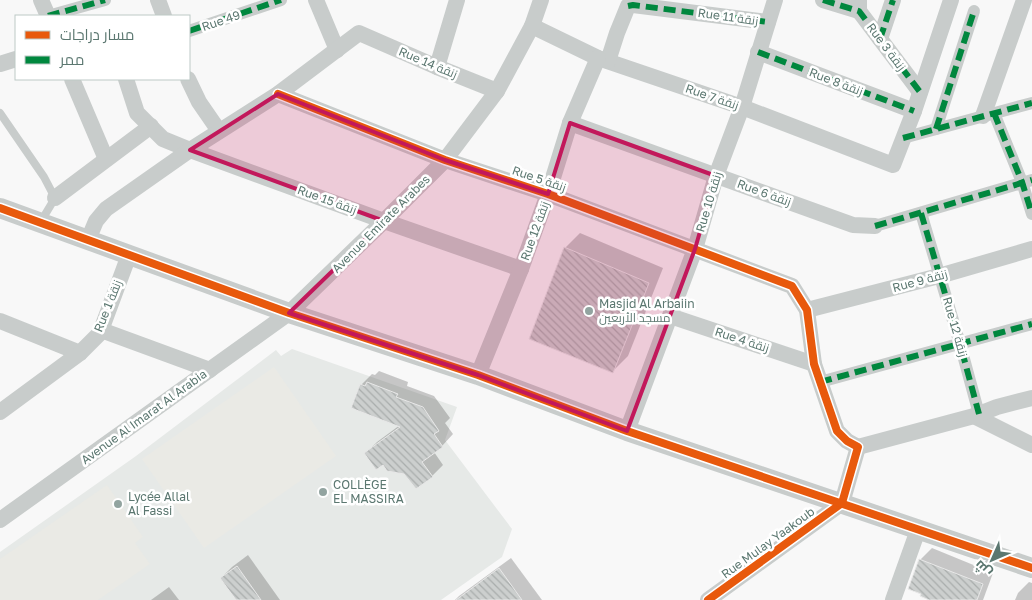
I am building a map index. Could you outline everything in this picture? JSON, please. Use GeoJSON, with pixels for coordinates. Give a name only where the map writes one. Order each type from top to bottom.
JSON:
{"type":"FeatureCollection","features":[{"type":"Feature","properties":{"kind":"street"},"geometry":{"type":"LineString","coordinates":[[41,0],[48,15]]}},
{"type":"Feature","properties":{"kind":"street"},"geometry":{"type":"LineString","coordinates":[[52,15],[105,0]]}},
{"type":"Feature","properties":{"kind":"street"},"geometry":{"type":"LineString","coordinates":[[158,0],[164,15]]}},
{"type":"Feature","properties":{"kind":"street","name":"Rue 49"},"geometry":{"type":"LineString","coordinates":[[190,32],[281,0]]}},
{"type":"Feature","properties":{"kind":"street"},"geometry":{"type":"LineString","coordinates":[[88,240],[96,221],[106,209],[190,150],[278,94],[337,50],[316,0]]}},
{"type":"Feature","properties":{"kind":"street"},"geometry":{"type":"LineString","coordinates":[[436,68],[456,0]]}},
{"type":"Feature","properties":{"kind":"street","name":"Avenue Emirate Arabes"},"geometry":{"type":"LineString","coordinates":[[289,314],[445,160],[497,91],[532,26],[541,0]]}},
{"type":"Feature","properties":{"kind":"street","name":"Rue 10 زنقة"},"geometry":{"type":"LineString","coordinates":[[627,431],[695,249],[716,176],[742,107],[775,0]]}},
{"type":"Feature","properties":{"kind":"street"},"geometry":{"type":"LineString","coordinates":[[823,0],[859,6]]}},
{"type":"Feature","properties":{"kind":"street"},"geometry":{"type":"LineString","coordinates":[[880,39],[893,0]]}},
{"type":"Feature","properties":{"kind":"street"},"geometry":{"type":"LineString","coordinates":[[903,138],[914,111],[951,0]]}},
{"type":"Feature","properties":{"kind":"street"},"geometry":{"type":"LineString","coordinates":[[1024,0],[988,114],[1027,181],[1032,214]]}},
{"type":"Feature","properties":{"kind":"street","name":"Rue 11 زنقة"},"geometry":{"type":"LineString","coordinates":[[603,59],[617,33],[628,6],[633,4],[768,22]]}},
{"type":"Feature","properties":{"kind":"street","name":"Rue 3 زنقة"},"geometry":{"type":"LineString","coordinates":[[859,6],[880,39],[920,92]]}},
{"type":"Feature","properties":{"kind":"street"},"geometry":{"type":"LineString","coordinates":[[936,129],[974,11]]}},
{"type":"Feature","properties":{"kind":"street","name":"Rue 7 زنقة"},"geometry":{"type":"LineString","coordinates":[[532,26],[603,59],[742,107],[893,165],[903,138]]}},
{"type":"Feature","properties":{"kind":"street","name":"Rue 14 زنقة"},"geometry":{"type":"LineString","coordinates":[[337,50],[359,33],[436,68],[497,91]]}},
{"type":"Feature","properties":{"kind":"street","name":"Rue 8 زنقة"},"geometry":{"type":"LineString","coordinates":[[758,52],[914,111]]}},
{"type":"Feature","properties":{"kind":"street"},"geometry":{"type":"LineString","coordinates":[[0,64],[15,59]]}},
{"type":"Feature","properties":{"kind":"street","name":"Rue 12 زنقة"},"geometry":{"type":"LineString","coordinates":[[478,375],[521,269],[548,194],[570,123],[603,59]]}},
{"type":"Feature","properties":{"kind":"street"},"geometry":{"type":"LineString","coordinates":[[72,80],[106,159]]}},
{"type":"Feature","properties":{"kind":"street","name":"Rue 15 زنقة"},"geometry":{"type":"LineString","coordinates":[[126,80],[137,113],[163,139],[384,221],[521,269]]}},
{"type":"Feature","properties":{"kind":"street"},"geometry":{"type":"LineString","coordinates":[[188,80],[199,102],[219,131]]}},
{"type":"Feature","properties":{"kind":"street","name":"Rue 5 زنقة"},"geometry":{"type":"LineString","coordinates":[[278,94],[445,160],[548,194],[792,286],[807,310]]}},
{"type":"Feature","properties":{"kind":"street"},"geometry":{"type":"LineString","coordinates":[[903,138],[1032,103]]}},
{"type":"Feature","properties":{"kind":"street","name":"Rue 6 زنقة"},"geometry":{"type":"LineString","coordinates":[[570,123],[852,225],[875,226]]}},
{"type":"Feature","properties":{"kind":"street"},"geometry":{"type":"LineString","coordinates":[[55,198],[150,126]]}},
{"type":"Feature","properties":{"kind":"street"},"geometry":{"type":"LineString","coordinates":[[875,226],[1027,181]]}},
{"type":"Feature","properties":{"kind":"street"},"geometry":{"type":"LineString","coordinates":[[0,208],[289,314],[478,375],[627,431],[1032,568]]}},
{"type":"Feature","properties":{"kind":"street","name":"Rue 12 زنقة"},"geometry":{"type":"LineString","coordinates":[[921,212],[960,344],[976,415]]}},
{"type":"Feature","properties":{"kind":"street","name":"Rue 9 زنقة"},"geometry":{"type":"LineString","coordinates":[[807,310],[939,276],[1032,249]]}},
{"type":"Feature","properties":{"kind":"street","name":"Rue 1 زنقة"},"geometry":{"type":"LineString","coordinates":[[0,412],[80,353],[100,333],[128,254]]}},
{"type":"Feature","properties":{"kind":"street"},"geometry":{"type":"LineString","coordinates":[[807,310],[814,364],[837,431],[847,441],[858,447],[1032,398]]}},
{"type":"Feature","properties":{"kind":"street","name":"Avenue Al Imarat Al Arabia"},"geometry":{"type":"LineString","coordinates":[[0,520],[289,314]]}},
{"type":"Feature","properties":{"kind":"street","name":"Rue 4 زنقة"},"geometry":{"type":"LineString","coordinates":[[670,316],[814,364]]}},
{"type":"Feature","properties":{"kind":"street"},"geometry":{"type":"LineString","coordinates":[[0,321],[80,353]]}},
{"type":"Feature","properties":{"kind":"street"},"geometry":{"type":"LineString","coordinates":[[820,382],[1032,324]]}},
{"type":"Feature","properties":{"kind":"street"},"geometry":{"type":"LineString","coordinates":[[101,330],[210,370]]}},
{"type":"Feature","properties":{"kind":"street"},"geometry":{"type":"LineString","coordinates":[[976,415],[1032,445]]}},
{"type":"Feature","properties":{"kind":"street"},"geometry":{"type":"LineString","coordinates":[[842,503],[858,447]]}},
{"type":"Feature","properties":{"kind":"street","name":"Rue Mulay Yaakoub"},"geometry":{"type":"LineString","coordinates":[[708,600],[842,503]]}},
{"type":"Feature","properties":{"kind":"street"},"geometry":{"type":"LineString","coordinates":[[893,600],[918,530]]}},
{"type":"Feature","properties":{"kind":"lane"},"geometry":{"type":"LineString","coordinates":[[0,113],[44,177],[55,198],[40,222]]}},
{"type":"Feature","properties":{"kind":"highlighted area"},"geometry":{"type":"Polygon","coordinates":[[[278,94],[445,160],[548,194],[570,123],[716,176],[695,249],[627,431],[478,375],[289,313],[384,221],[190,150],[278,94]]]}},
{"type":"Feature","properties":{"kind":"shaded area","name":"COLLÈGE EL MASSIRA"},"geometry":{"type":"Polygon","coordinates":[[[292,349],[457,407],[445,440],[512,529],[502,557],[441,600],[0,600],[0,552],[136,456],[276,350],[281,356],[292,349]]]}},
{"type":"Feature","properties":{"kind":"shaded area"},"geometry":{"type":"Polygon","coordinates":[[[274,367],[336,456],[204,548],[142,459],[274,367]]]}},
{"type":"Feature","properties":{"kind":"shaded area"},"geometry":{"type":"Polygon","coordinates":[[[107,485],[143,537],[135,543],[150,564],[98,600],[0,600],[0,559],[107,485]]]}},
{"type":"Feature","properties":{"kind":"building","name":"Masjid Al Arbaiin مسجد الأربعين"},"geometry":{"type":"Polygon","coordinates":[[[564,247],[649,283],[613,373],[529,339],[564,247]]]}},
{"type":"Feature","properties":{"kind":"building"},"geometry":{"type":"Polygon","coordinates":[[[367,382],[398,394],[396,397],[423,407],[439,431],[434,434],[443,447],[422,462],[433,477],[416,489],[404,474],[387,471],[383,465],[376,470],[364,453],[400,427],[351,408],[360,384],[365,386],[367,382]]]}},
{"type":"Feature","properties":{"kind":"building"},"geometry":{"type":"Polygon","coordinates":[[[919,559],[983,584],[977,600],[929,600],[920,596],[921,594],[908,589],[919,559]]]}},
{"type":"Feature","properties":{"kind":"building"},"geometry":{"type":"Polygon","coordinates":[[[237,566],[261,600],[236,600],[220,578],[237,566]]]}},
{"type":"Feature","properties":{"kind":"building"},"geometry":{"type":"Polygon","coordinates":[[[499,568],[522,600],[456,600],[499,568]]]}},
{"type":"Feature","properties":{"kind":"marked path"},"geometry":{"type":"LineString","coordinates":[[52,15],[105,0]]}},
{"type":"Feature","properties":{"kind":"marked path"},"geometry":{"type":"LineString","coordinates":[[190,31],[281,0]]}},
{"type":"Feature","properties":{"kind":"marked path"},"geometry":{"type":"LineString","coordinates":[[823,0],[859,11],[920,92]]}},
{"type":"Feature","properties":{"kind":"marked path"},"geometry":{"type":"LineString","coordinates":[[880,39],[893,0]]}},
{"type":"Feature","properties":{"kind":"marked path"},"geometry":{"type":"LineString","coordinates":[[628,6],[633,5],[768,22]]}},
{"type":"Feature","properties":{"kind":"marked path"},"geometry":{"type":"LineString","coordinates":[[936,129],[974,11]]}},
{"type":"Feature","properties":{"kind":"marked path"},"geometry":{"type":"LineString","coordinates":[[758,52],[914,111]]}},
{"type":"Feature","properties":{"kind":"marked path"},"geometry":{"type":"LineString","coordinates":[[903,138],[1032,103]]}},
{"type":"Feature","properties":{"kind":"marked path"},"geometry":{"type":"LineString","coordinates":[[994,113],[1022,182],[1032,214]]}},
{"type":"Feature","properties":{"kind":"marked path"},"geometry":{"type":"LineString","coordinates":[[875,226],[1032,180]]}},
{"type":"Feature","properties":{"kind":"marked path"},"geometry":{"type":"LineString","coordinates":[[921,213],[979,414]]}},
{"type":"Feature","properties":{"kind":"marked path"},"geometry":{"type":"LineString","coordinates":[[820,382],[1032,324]]}},
{"type":"Feature","properties":{"kind":"cycle path"},"geometry":{"type":"LineString","coordinates":[[278,94],[445,160],[548,194],[792,286],[807,310],[814,364],[837,431],[847,441],[858,447],[842,503],[708,600]]}},
{"type":"Feature","properties":{"kind":"cycle path"},"geometry":{"type":"LineString","coordinates":[[0,208],[289,313],[478,375],[627,431],[1032,568]]}},
{"type":"Feature","properties":{"kind":"place","name":"Masjid Al Arbaiin مسجد الأربعين"},"geometry":{"type":"Point","coordinates":[589,311]}},
{"type":"Feature","properties":{"kind":"place","name":"COLLÈGE EL MASSIRA"},"geometry":{"type":"Point","coordinates":[323,492]}},
{"type":"Feature","properties":{"kind":"place","name":"Lycée Allal Al Fassi"},"geometry":{"type":"Point","coordinates":[118,504]}}]}
